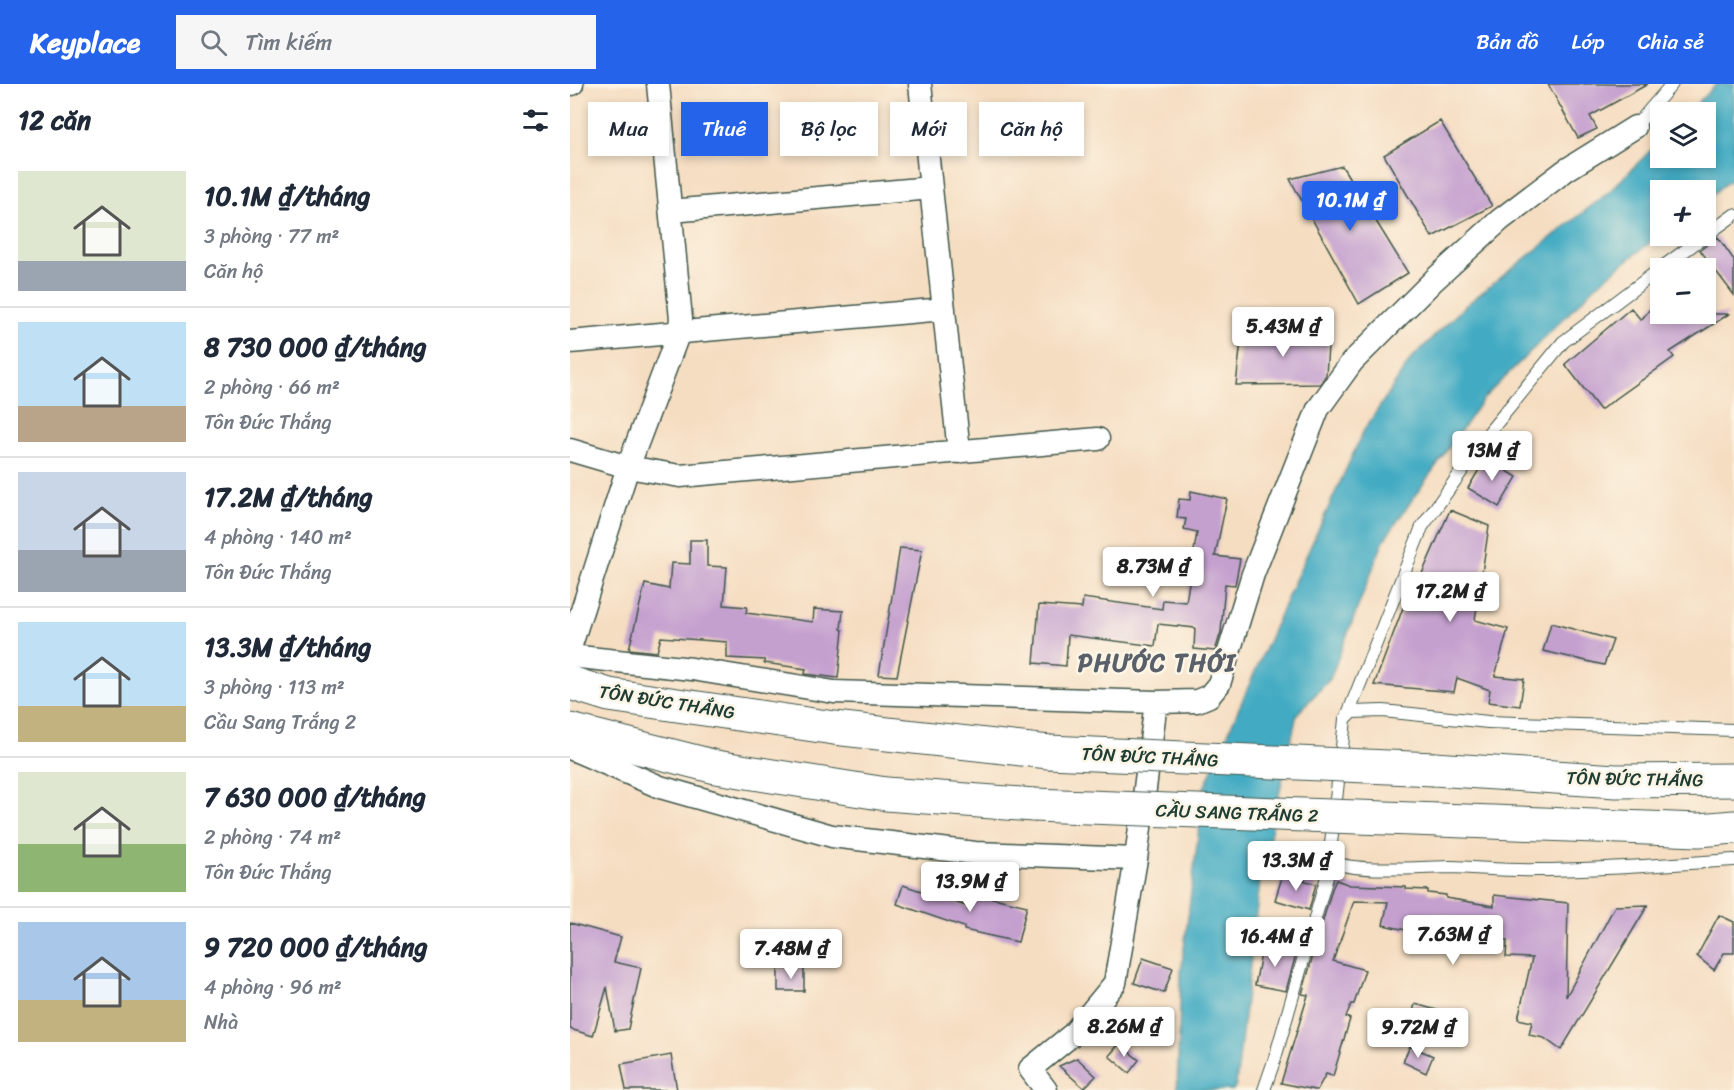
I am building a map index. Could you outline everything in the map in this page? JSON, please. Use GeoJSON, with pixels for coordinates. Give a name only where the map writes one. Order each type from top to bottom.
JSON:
{"type":"FeatureCollection","features":[{"type":"Feature","properties":{"kind":"highway","name":"TÔN ĐỨC THẮNG"},"geometry":{"type":"LineString","coordinates":[[570,683],[609,695],[834,728],[1049,752],[1434,769],[1616,782],[1734,780]]}},
{"type":"Feature","properties":{"kind":"highway","name":"CẦU SANG TRẮNG 2"},"geometry":{"type":"LineString","coordinates":[[570,729],[716,767],[886,794],[1034,805],[1698,830],[1734,827]]}},
{"type":"Feature","properties":{"kind":"street"},"geometry":{"type":"LineString","coordinates":[[570,648],[628,466],[679,332],[681,319],[658,84]]}},
{"type":"Feature","properties":{"kind":"street"},"geometry":{"type":"LineString","coordinates":[[920,84],[959,452]]}},
{"type":"Feature","properties":{"kind":"street"},"geometry":{"type":"LineString","coordinates":[[570,656],[692,669],[834,692],[1156,702],[1197,701],[1209,696],[1219,684],[1253,574],[1317,410],[1352,362],[1434,280],[1500,220],[1566,170],[1635,127]]}},
{"type":"Feature","properties":{"kind":"street"},"geometry":{"type":"LineString","coordinates":[[671,211],[931,188]]}},
{"type":"Feature","properties":{"kind":"street"},"geometry":{"type":"LineString","coordinates":[[570,342],[944,309]]}},
{"type":"Feature","properties":{"kind":"street"},"geometry":{"type":"LineString","coordinates":[[570,450],[628,466],[680,476],[1098,439]]}},
{"type":"Feature","properties":{"kind":"street"},"geometry":{"type":"LineString","coordinates":[[1046,1090],[1030,1069],[1073,1034],[1115,983],[1136,859],[1156,702]]}},
{"type":"Feature","properties":{"kind":"street"},"geometry":{"type":"LineString","coordinates":[[570,748],[660,787],[831,836],[975,853],[1136,859]]}},
{"type":"Feature","properties":{"kind":"lane"},"geometry":{"type":"LineString","coordinates":[[1635,127],[1672,84]]}},
{"type":"Feature","properties":{"kind":"lane"},"geometry":{"type":"LineString","coordinates":[[1676,258],[1734,215]]}},
{"type":"Feature","properties":{"kind":"lane"},"geometry":{"type":"LineString","coordinates":[[1264,1090],[1332,859],[1330,852],[1345,719],[1422,527],[1491,430],[1563,342],[1650,277]]}},
{"type":"Feature","properties":{"kind":"lane"},"geometry":{"type":"LineString","coordinates":[[1348,714],[1357,711],[1383,711],[1488,722],[1734,730]]}},
{"type":"Feature","properties":{"kind":"lane"},"geometry":{"type":"LineString","coordinates":[[1332,859],[1339,865],[1356,867],[1452,867],[1537,871],[1734,860]]}},
{"type":"Feature","properties":{"kind":"water"},"geometry":{"type":"Polygon","coordinates":[[[1717,84],[1734,84],[1734,177],[1716,191],[1716,180],[1650,180],[1650,243],[1600,282],[1483,399],[1384,540],[1330,679],[1297,714],[1260,881],[1236,1085],[1233,1090],[1177,1090],[1181,972],[1204,788],[1364,430],[1411,359],[1466,305],[1609,192],[1650,151],[1650,168],[1716,168],[1716,102],[1698,102],[1717,84]]]}},
{"type":"Feature","properties":{"kind":"building"},"geometry":{"type":"Polygon","coordinates":[[[1548,84],[1648,84],[1590,116],[1597,129],[1578,138],[1548,84]]]}},
{"type":"Feature","properties":{"kind":"building"},"geometry":{"type":"Polygon","coordinates":[[[1440,121],[1492,206],[1432,237],[1384,155],[1440,121]]]}},
{"type":"Feature","properties":{"kind":"building"},"geometry":{"type":"Polygon","coordinates":[[[1342,166],[1408,273],[1359,304],[1290,179],[1342,166]]]}},
{"type":"Feature","properties":{"kind":"building"},"geometry":{"type":"Polygon","coordinates":[[[1718,237],[1734,260],[1734,295],[1716,271],[1716,258],[1706,258],[1700,250],[1706,246],[1716,246],[1718,237]]]}},
{"type":"Feature","properties":{"kind":"building"},"geometry":{"type":"Polygon","coordinates":[[[1631,308],[1641,320],[1650,309],[1650,324],[1713,324],[1670,352],[1674,357],[1600,410],[1565,364],[1631,308]]]}},
{"type":"Feature","properties":{"kind":"building"},"geometry":{"type":"Polygon","coordinates":[[[1716,314],[1729,314],[1716,322],[1716,314]]]}},
{"type":"Feature","properties":{"kind":"building"},"geometry":{"type":"Polygon","coordinates":[[[1242,332],[1329,332],[1326,375],[1320,384],[1236,385],[1242,332]]]}},
{"type":"Feature","properties":{"kind":"building"},"geometry":{"type":"Polygon","coordinates":[[[1486,458],[1517,477],[1499,507],[1468,488],[1486,458]]]}},
{"type":"Feature","properties":{"kind":"building"},"geometry":{"type":"Polygon","coordinates":[[[1191,491],[1227,499],[1215,556],[1240,559],[1235,585],[1225,584],[1221,632],[1215,651],[1194,649],[1195,628],[1158,624],[1155,646],[1068,635],[1066,666],[1034,663],[1039,605],[1082,608],[1083,598],[1162,609],[1163,600],[1186,602],[1197,532],[1184,529],[1186,519],[1177,518],[1179,499],[1190,500],[1191,491]]]}},
{"type":"Feature","properties":{"kind":"building"},"geometry":{"type":"Polygon","coordinates":[[[1450,510],[1489,526],[1475,620],[1508,629],[1495,676],[1524,679],[1520,706],[1488,702],[1490,690],[1457,678],[1454,692],[1374,685],[1406,600],[1410,601],[1450,510]]]}},
{"type":"Feature","properties":{"kind":"building"},"geometry":{"type":"Polygon","coordinates":[[[690,540],[707,540],[707,566],[727,567],[724,605],[747,607],[746,613],[813,622],[814,609],[843,611],[838,678],[805,674],[806,669],[764,663],[765,660],[727,658],[727,642],[661,637],[657,652],[629,649],[645,584],[669,589],[671,563],[690,564],[690,540]]]}},
{"type":"Feature","properties":{"kind":"building"},"geometry":{"type":"Polygon","coordinates":[[[900,548],[922,550],[897,676],[879,675],[900,548]]]}},
{"type":"Feature","properties":{"kind":"building"},"geometry":{"type":"Polygon","coordinates":[[[1551,623],[1613,640],[1604,665],[1543,651],[1551,623]]]}},
{"type":"Feature","properties":{"kind":"building"},"geometry":{"type":"Polygon","coordinates":[[[1283,874],[1316,884],[1309,910],[1275,900],[1283,874]]]}},
{"type":"Feature","properties":{"kind":"building"},"geometry":{"type":"Polygon","coordinates":[[[1336,880],[1350,885],[1428,890],[1428,893],[1446,895],[1446,898],[1494,906],[1494,895],[1568,903],[1566,997],[1615,906],[1648,905],[1561,1050],[1544,1038],[1529,1035],[1532,1022],[1518,1019],[1532,958],[1506,957],[1507,941],[1491,940],[1492,928],[1456,921],[1409,917],[1406,930],[1383,925],[1388,902],[1354,901],[1333,961],[1365,970],[1354,1004],[1351,1004],[1346,1017],[1350,1019],[1333,1076],[1326,1074],[1315,1090],[1281,1083],[1308,995],[1302,994],[1336,880]]]}},
{"type":"Feature","properties":{"kind":"building"},"geometry":{"type":"Polygon","coordinates":[[[903,885],[969,907],[972,893],[1027,906],[1018,942],[964,930],[964,927],[897,904],[903,885]]]}},
{"type":"Feature","properties":{"kind":"building"},"geometry":{"type":"Polygon","coordinates":[[[1719,915],[1734,922],[1734,953],[1724,953],[1714,970],[1697,956],[1719,915]]]}},
{"type":"Feature","properties":{"kind":"building"},"geometry":{"type":"Polygon","coordinates":[[[570,923],[621,937],[614,962],[641,968],[628,1029],[615,1031],[607,987],[593,1036],[570,1029],[570,923]]]}},
{"type":"Feature","properties":{"kind":"building"},"geometry":{"type":"Polygon","coordinates":[[[1263,944],[1296,954],[1286,991],[1255,985],[1263,944]]]}},
{"type":"Feature","properties":{"kind":"building"},"geometry":{"type":"Polygon","coordinates":[[[1143,958],[1173,968],[1164,993],[1134,983],[1143,958]]]}},
{"type":"Feature","properties":{"kind":"building"},"geometry":{"type":"Polygon","coordinates":[[[804,968],[804,991],[778,991],[778,969],[804,968]]]}},
{"type":"Feature","properties":{"kind":"building"},"geometry":{"type":"Polygon","coordinates":[[[1415,1004],[1451,1014],[1446,1030],[1411,1020],[1415,1004]]]}},
{"type":"Feature","properties":{"kind":"building"},"geometry":{"type":"Polygon","coordinates":[[[1119,1044],[1139,1060],[1129,1073],[1109,1056],[1119,1044]]]}},
{"type":"Feature","properties":{"kind":"building"},"geometry":{"type":"Polygon","coordinates":[[[1410,1046],[1433,1056],[1426,1073],[1403,1062],[1410,1046]]]}},
{"type":"Feature","properties":{"kind":"building"},"geometry":{"type":"Polygon","coordinates":[[[671,1055],[677,1090],[626,1090],[621,1064],[671,1055]]]}},
{"type":"Feature","properties":{"kind":"building"},"geometry":{"type":"Polygon","coordinates":[[[1077,1058],[1096,1076],[1084,1088],[1059,1066],[1077,1058]]]}},
{"type":"Feature","properties":{"kind":"district","name":"PHƯỚC THỚI"},"geometry":{"type":"Point","coordinates":[1157,663]}}]}
